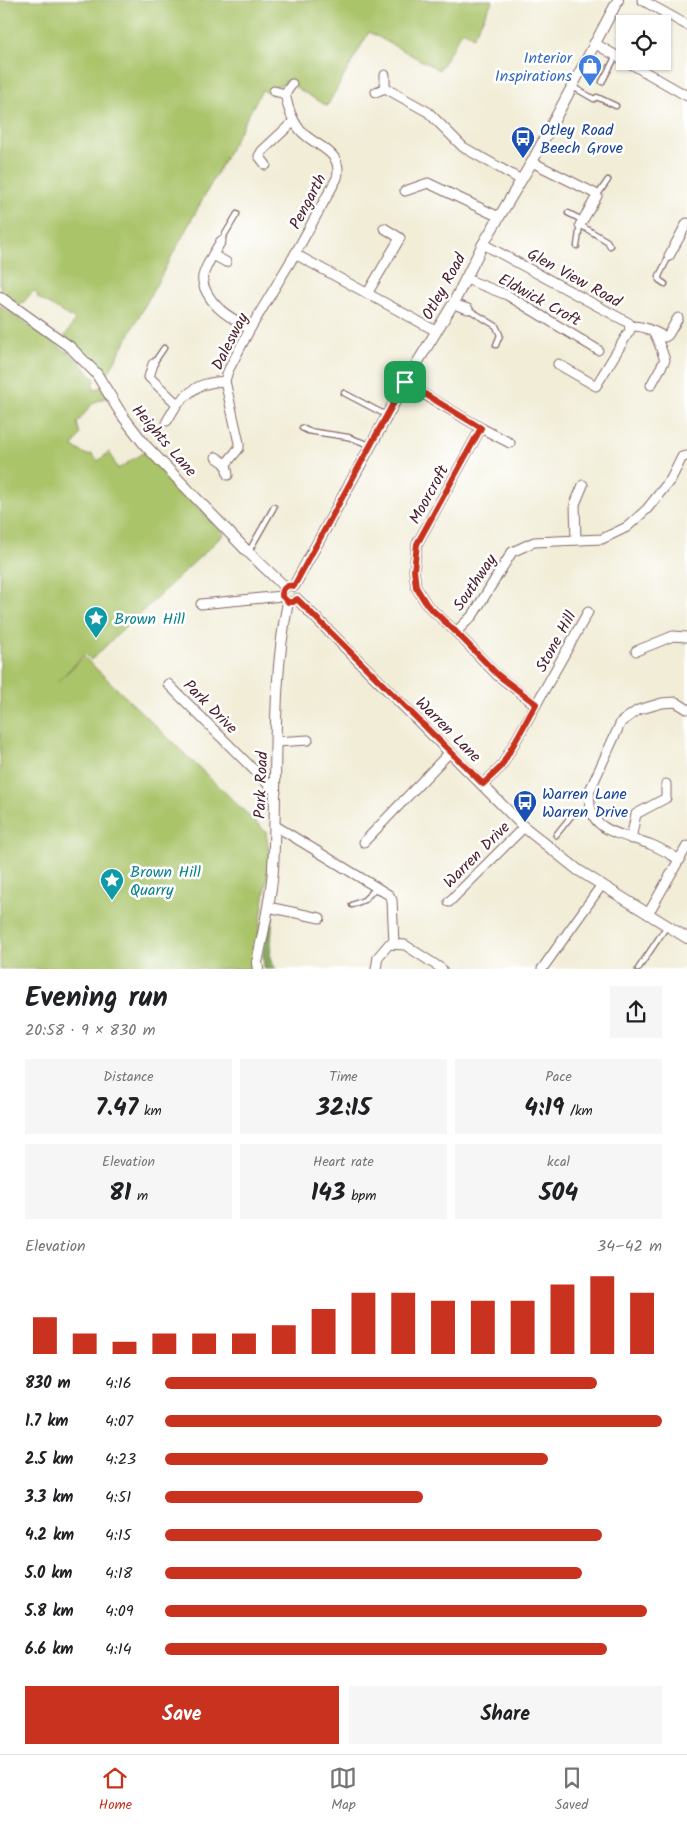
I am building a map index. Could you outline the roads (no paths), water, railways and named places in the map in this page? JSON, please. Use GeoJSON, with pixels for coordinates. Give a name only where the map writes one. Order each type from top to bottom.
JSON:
{"type":"FeatureCollection","features":[{"type":"Feature","properties":{"kind":"street","name":"Otley Road"},"geometry":{"type":"LineString","coordinates":[[289,594],[405,382],[453,304],[483,244],[532,162],[618,0]]}},
{"type":"Feature","properties":{"kind":"street"},"geometry":{"type":"LineString","coordinates":[[642,0],[687,25]]}},
{"type":"Feature","properties":{"kind":"street"},"geometry":{"type":"LineString","coordinates":[[594,43],[616,56]]}},
{"type":"Feature","properties":{"kind":"street"},"geometry":{"type":"LineString","coordinates":[[642,70],[687,96]]}},
{"type":"Feature","properties":{"kind":"street"},"geometry":{"type":"LineString","coordinates":[[385,75],[385,88]]}},
{"type":"Feature","properties":{"kind":"street"},"geometry":{"type":"LineString","coordinates":[[274,91],[285,94],[292,84]]}},
{"type":"Feature","properties":{"kind":"street"},"geometry":{"type":"LineString","coordinates":[[376,92],[385,88]]}},
{"type":"Feature","properties":{"kind":"street"},"geometry":{"type":"LineString","coordinates":[[385,88],[428,112],[463,147],[521,180]]}},
{"type":"Feature","properties":{"kind":"street","name":"Pengarth"},"geometry":{"type":"LineString","coordinates":[[285,94],[294,121],[308,138],[333,155],[338,162],[339,170],[337,178],[295,254]]}},
{"type":"Feature","properties":{"kind":"street"},"geometry":{"type":"LineString","coordinates":[[266,166],[259,156],[262,151],[294,121]]}},
{"type":"Feature","properties":{"kind":"street"},"geometry":{"type":"LineString","coordinates":[[532,162],[594,192],[596,196],[581,223]]}},
{"type":"Feature","properties":{"kind":"street"},"geometry":{"type":"LineString","coordinates":[[405,191],[428,184],[499,217]]}},
{"type":"Feature","properties":{"kind":"street"},"geometry":{"type":"LineString","coordinates":[[669,256],[687,223]]}},
{"type":"Feature","properties":{"kind":"street"},"geometry":{"type":"LineString","coordinates":[[367,294],[400,238],[384,228]]}},
{"type":"Feature","properties":{"kind":"street"},"geometry":{"type":"LineString","coordinates":[[221,241],[202,278],[212,302],[250,329]]}},
{"type":"Feature","properties":{"kind":"street","name":"Glen View Road"},"geometry":{"type":"LineString","coordinates":[[483,244],[629,323],[630,330],[596,386],[558,364]]}},
{"type":"Feature","properties":{"kind":"street"},"geometry":{"type":"LineString","coordinates":[[295,254],[436,332]]}},
{"type":"Feature","properties":{"kind":"street","name":"Dalesway"},"geometry":{"type":"LineString","coordinates":[[226,464],[239,448],[225,381],[228,371],[250,329],[295,254]]}},
{"type":"Feature","properties":{"kind":"street"},"geometry":{"type":"LineString","coordinates":[[213,255],[226,262]]}},
{"type":"Feature","properties":{"kind":"street","name":"Eldwick Croft"},"geometry":{"type":"LineString","coordinates":[[466,278],[507,295],[598,350]]}},
{"type":"Feature","properties":{"kind":"street","name":"Heights Lane"},"geometry":{"type":"LineString","coordinates":[[0,297],[70,347],[96,373],[122,415],[145,445],[289,594]]}},
{"type":"Feature","properties":{"kind":"street"},"geometry":{"type":"LineString","coordinates":[[453,304],[468,309]]}},
{"type":"Feature","properties":{"kind":"street"},"geometry":{"type":"LineString","coordinates":[[630,326],[644,326],[665,337],[678,318]]}},
{"type":"Feature","properties":{"kind":"street"},"geometry":{"type":"LineString","coordinates":[[651,385],[665,360],[653,331]]}},
{"type":"Feature","properties":{"kind":"street"},"geometry":{"type":"LineString","coordinates":[[149,377],[153,364]]}},
{"type":"Feature","properties":{"kind":"street"},"geometry":{"type":"LineString","coordinates":[[149,377],[177,404]]}},
{"type":"Feature","properties":{"kind":"street"},"geometry":{"type":"LineString","coordinates":[[139,380],[149,377]]}},
{"type":"Feature","properties":{"kind":"street"},"geometry":{"type":"LineString","coordinates":[[167,421],[177,404],[195,387],[205,383],[225,381]]}},
{"type":"Feature","properties":{"kind":"street"},"geometry":{"type":"LineString","coordinates":[[405,382],[481,428],[510,442]]}},
{"type":"Feature","properties":{"kind":"street","name":"Moorcroft"},"geometry":{"type":"LineString","coordinates":[[481,428],[417,544],[414,570],[416,587],[427,605],[498,675],[536,704]]}},
{"type":"Feature","properties":{"kind":"street","name":"Southway"},"geometry":{"type":"LineString","coordinates":[[456,632],[473,615],[512,552],[534,542],[602,539],[627,527],[646,509],[671,479],[682,457],[687,456]]}},
{"type":"Feature","properties":{"kind":"street"},"geometry":{"type":"LineString","coordinates":[[216,458],[226,464],[228,475]]}},
{"type":"Feature","properties":{"kind":"street"},"geometry":{"type":"LineString","coordinates":[[576,540],[575,504],[583,486]]}},
{"type":"Feature","properties":{"kind":"street"},"geometry":{"type":"LineString","coordinates":[[201,604],[289,594]]}},
{"type":"Feature","properties":{"kind":"street","name":"Park Road"},"geometry":{"type":"LineString","coordinates":[[258,969],[273,870],[278,664],[289,594]]}},
{"type":"Feature","properties":{"kind":"street","name":"Warren Lane"},"geometry":{"type":"LineString","coordinates":[[289,594],[483,784],[524,827],[600,886],[687,938]]}},
{"type":"Feature","properties":{"kind":"street","name":"Stone Hill"},"geometry":{"type":"LineString","coordinates":[[483,784],[501,767],[588,612]]}},
{"type":"Feature","properties":{"kind":"street"},"geometry":{"type":"LineString","coordinates":[[636,651],[673,636],[687,637]]}},
{"type":"Feature","properties":{"kind":"street","name":"Park Drive"},"geometry":{"type":"LineString","coordinates":[[168,684],[276,792]]}},
{"type":"Feature","properties":{"kind":"street"},"geometry":{"type":"LineString","coordinates":[[680,860],[652,845],[611,832],[596,820],[590,811],[588,800],[590,790],[621,722],[638,710],[662,703],[676,702],[687,709]]}},
{"type":"Feature","properties":{"kind":"street"},"geometry":{"type":"LineString","coordinates":[[276,742],[308,740]]}},
{"type":"Feature","properties":{"kind":"street"},"geometry":{"type":"LineString","coordinates":[[364,842],[450,752]]}},
{"type":"Feature","properties":{"kind":"street"},"geometry":{"type":"LineString","coordinates":[[631,839],[636,814],[666,798],[666,784]]}},
{"type":"Feature","properties":{"kind":"street"},"geometry":{"type":"LineString","coordinates":[[274,825],[389,895],[392,900],[394,944]]}},
{"type":"Feature","properties":{"kind":"street","name":"Warren Drive"},"geometry":{"type":"LineString","coordinates":[[449,902],[524,827]]}},
{"type":"Feature","properties":{"kind":"street"},"geometry":{"type":"LineString","coordinates":[[648,914],[687,846]]}},
{"type":"Feature","properties":{"kind":"street"},"geometry":{"type":"LineString","coordinates":[[542,969],[600,886]]}},
{"type":"Feature","properties":{"kind":"street"},"geometry":{"type":"LineString","coordinates":[[268,907],[320,918]]}},
{"type":"Feature","properties":{"kind":"street"},"geometry":{"type":"LineString","coordinates":[[376,969],[378,957],[389,944],[405,945],[442,969]]}},
{"type":"Feature","properties":{"kind":"lane"},"geometry":{"type":"LineString","coordinates":[[602,82],[616,56]]}},
{"type":"Feature","properties":{"kind":"lane"},"geometry":{"type":"LineString","coordinates":[[572,86],[594,99],[598,98],[616,106]]}},
{"type":"Feature","properties":{"kind":"lane"},"geometry":{"type":"LineString","coordinates":[[596,196],[608,180]]}},
{"type":"Feature","properties":{"kind":"lane"},"geometry":{"type":"LineString","coordinates":[[568,213],[607,241],[610,246]]}},
{"type":"Feature","properties":{"kind":"lane"},"geometry":{"type":"LineString","coordinates":[[221,241],[236,214]]}},
{"type":"Feature","properties":{"kind":"lane"},"geometry":{"type":"LineString","coordinates":[[577,246],[581,223]]}},
{"type":"Feature","properties":{"kind":"lane"},"geometry":{"type":"LineString","coordinates":[[665,284],[659,280],[659,276],[669,256]]}},
{"type":"Feature","properties":{"kind":"lane"},"geometry":{"type":"LineString","coordinates":[[468,309],[496,326],[500,334],[496,345]]}},
{"type":"Feature","properties":{"kind":"lane"},"geometry":{"type":"LineString","coordinates":[[153,364],[164,348]]}},
{"type":"Feature","properties":{"kind":"lane"},"geometry":{"type":"LineString","coordinates":[[344,393],[388,416]]}},
{"type":"Feature","properties":{"kind":"lane"},"geometry":{"type":"LineString","coordinates":[[302,428],[308,431],[348,437],[370,446]]}},
{"type":"Feature","properties":{"kind":"lane"},"geometry":{"type":"LineString","coordinates":[[248,552],[274,507]]}},
{"type":"Feature","properties":{"kind":"lane"},"geometry":{"type":"LineString","coordinates":[[556,835],[572,815],[590,811]]}},
{"type":"Feature","properties":{"kind":"lane"},"geometry":{"type":"LineString","coordinates":[[352,905],[364,900],[376,888]]}},
{"type":"Feature","properties":{"kind":"lane"},"geometry":{"type":"LineString","coordinates":[[638,969],[666,926]]}},
{"type":"Feature","properties":{"kind":"place","name":"Interior Inspirations"},"geometry":{"type":"Point","coordinates":[590,87]}},
{"type":"Feature","properties":{"kind":"place","name":"Otley Road Beech Grove"},"geometry":{"type":"Point","coordinates":[523,159]}},
{"type":"Feature","properties":{"kind":"place","name":"Brown Hill"},"geometry":{"type":"Point","coordinates":[96,639]}},
{"type":"Feature","properties":{"kind":"place","name":"Warren Lane Warren Drive"},"geometry":{"type":"Point","coordinates":[525,823]}},
{"type":"Feature","properties":{"kind":"place","name":"Brown Hill Quarry"},"geometry":{"type":"Point","coordinates":[112,901]}}]}
